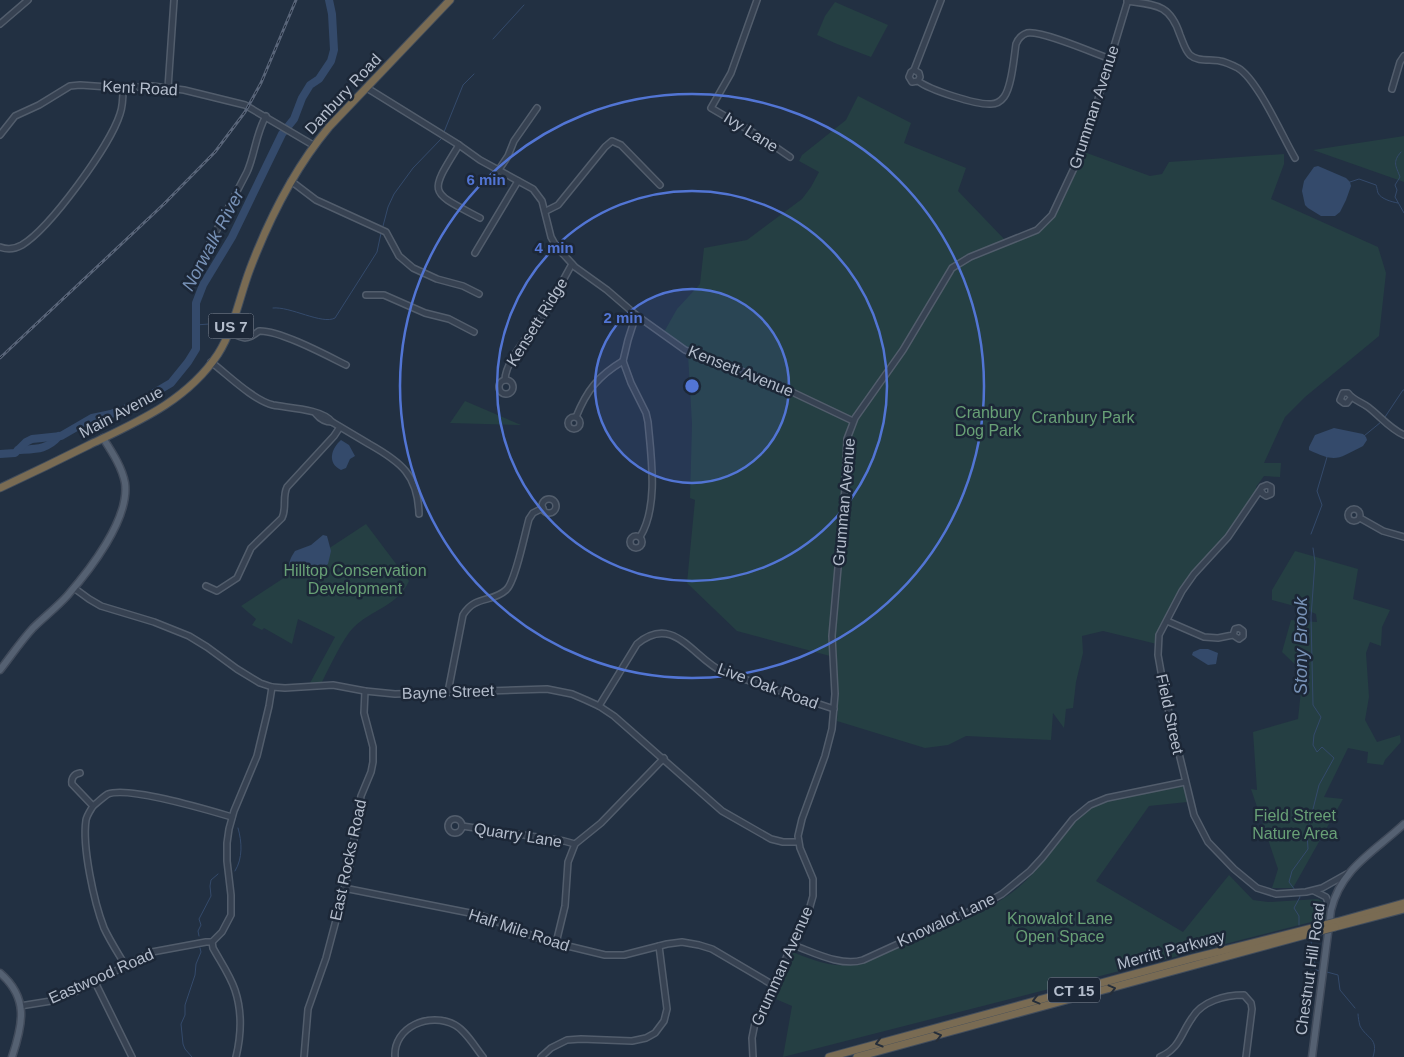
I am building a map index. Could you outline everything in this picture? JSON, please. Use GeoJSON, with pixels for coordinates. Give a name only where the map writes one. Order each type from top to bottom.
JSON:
{"type":"FeatureCollection","features":[{"type":"Feature","properties":{"kind":"highway","name":"Danbury Road"},"geometry":{"type":"LineString","coordinates":[[272,218],[291,181],[313,146],[450,0]]}},
{"type":"Feature","properties":{"kind":"highway","name":"Main Avenue"},"geometry":{"type":"LineString","coordinates":[[0,488],[168,405],[196,380],[220,351],[229,332],[250,269],[272,218]]}},
{"type":"Feature","properties":{"kind":"highway","name":"Merritt Parkway"},"geometry":{"type":"LineString","coordinates":[[1336,924],[1404,903]]}},
{"type":"Feature","properties":{"kind":"highway","name":"Merritt Parkway"},"geometry":{"type":"LineString","coordinates":[[829,1057],[1175,963],[1404,909]]}},
{"type":"Feature","properties":{"kind":"highway","name":"Merritt Parkway"},"geometry":{"type":"LineString","coordinates":[[857,1057],[1320,928]]}},
{"type":"Feature","properties":{"kind":"main road"},"geometry":{"type":"LineString","coordinates":[[0,670],[32,628],[74,588],[106,544],[124,504],[124,478],[103,438]]}},
{"type":"Feature","properties":{"kind":"main road","name":"Chestnut Hill Road"},"geometry":{"type":"LineString","coordinates":[[1312,1057],[1331,910],[1336,892],[1347,874],[1404,824]]}},
{"type":"Feature","properties":{"kind":"main road"},"geometry":{"type":"LineString","coordinates":[[0,973],[14,988],[20,1006],[20,1029],[12,1057]]}},
{"type":"Feature","properties":{"kind":"street"},"geometry":{"type":"LineString","coordinates":[[0,24],[28,0]]}},
{"type":"Feature","properties":{"kind":"street"},"geometry":{"type":"LineString","coordinates":[[168,88],[174,0]]}},
{"type":"Feature","properties":{"kind":"street","name":"Ivy Lane"},"geometry":{"type":"LineString","coordinates":[[757,0],[731,73],[711,108],[764,138],[790,157]]}},
{"type":"Feature","properties":{"kind":"street"},"geometry":{"type":"LineString","coordinates":[[941,0],[914,70],[909,73],[912,82],[918,81],[927,87],[982,104],[995,103],[1001,100],[1006,93],[1018,39],[1028,33],[1042,34],[1110,59]]}},
{"type":"Feature","properties":{"kind":"street"},"geometry":{"type":"LineString","coordinates":[[1128,1],[1157,6],[1168,11],[1175,20],[1186,50],[1194,57],[1200,60],[1222,62],[1244,72],[1274,118],[1295,158]]}},
{"type":"Feature","properties":{"kind":"street","name":"Grumman Avenue"},"geometry":{"type":"LineString","coordinates":[[753,1057],[752,1044],[756,1024],[809,910],[813,887],[810,870],[798,842],[799,828],[829,742],[834,709],[835,686],[832,636],[845,488],[847,439],[853,421],[904,350],[952,268],[970,257],[1037,230],[1048,221],[1061,198],[1083,149],[1128,1]]}},
{"type":"Feature","properties":{"kind":"street"},"geometry":{"type":"LineString","coordinates":[[1392,89],[1400,62],[1404,56]]}},
{"type":"Feature","properties":{"kind":"street"},"geometry":{"type":"LineString","coordinates":[[914,70],[920,75],[918,81]]}},
{"type":"Feature","properties":{"kind":"street","name":"Kent Road"},"geometry":{"type":"LineString","coordinates":[[0,135],[16,116],[39,105],[70,86],[123,88],[152,86],[248,106],[313,146]]}},
{"type":"Feature","properties":{"kind":"street"},"geometry":{"type":"LineString","coordinates":[[0,247],[10,249],[23,244],[37,232],[77,185],[116,124],[122,106],[123,88]]}},
{"type":"Feature","properties":{"kind":"street","name":"Kensett Avenue"},"geometry":{"type":"LineString","coordinates":[[368,88],[498,171],[533,189],[540,196],[546,211],[547,225],[553,242],[572,264],[636,315],[681,347],[695,355],[766,380],[853,421]]}},
{"type":"Feature","properties":{"kind":"street"},"geometry":{"type":"LineString","coordinates":[[498,171],[508,156],[514,141],[537,108]]}},
{"type":"Feature","properties":{"kind":"street"},"geometry":{"type":"LineString","coordinates":[[197,268],[247,172],[254,156],[260,129],[266,116]]}},
{"type":"Feature","properties":{"kind":"street"},"geometry":{"type":"LineString","coordinates":[[546,211],[558,206],[605,147],[612,141],[621,145],[660,185]]}},
{"type":"Feature","properties":{"kind":"street"},"geometry":{"type":"LineString","coordinates":[[459,145],[440,175],[437,186],[438,192],[447,201],[480,218]]}},
{"type":"Feature","properties":{"kind":"street"},"geometry":{"type":"LineString","coordinates":[[475,253],[518,180]]}},
{"type":"Feature","properties":{"kind":"street"},"geometry":{"type":"LineString","coordinates":[[291,181],[316,200],[386,232],[399,256],[413,268],[438,279],[463,286],[479,294]]}},
{"type":"Feature","properties":{"kind":"street","name":"Kensett Ridge"},"geometry":{"type":"LineString","coordinates":[[505,380],[507,371],[520,346],[545,313],[572,264]]}},
{"type":"Feature","properties":{"kind":"street"},"geometry":{"type":"LineString","coordinates":[[366,295],[384,295],[425,312],[449,319],[474,332]]}},
{"type":"Feature","properties":{"kind":"street"},"geometry":{"type":"LineString","coordinates":[[636,315],[623,361],[630,383],[646,413],[648,422],[652,485],[647,519],[640,537]]}},
{"type":"Feature","properties":{"kind":"street"},"geometry":{"type":"LineString","coordinates":[[229,332],[247,339],[259,331],[267,332],[301,343],[346,365]]}},
{"type":"Feature","properties":{"kind":"street"},"geometry":{"type":"LineString","coordinates":[[576,417],[588,391],[623,361]]}},
{"type":"Feature","properties":{"kind":"street"},"geometry":{"type":"LineString","coordinates":[[211,362],[262,400],[272,405],[298,408],[316,414],[327,422],[332,422],[391,456],[402,465],[412,478],[418,498],[419,514]]}},
{"type":"Feature","properties":{"kind":"street"},"geometry":{"type":"LineString","coordinates":[[1351,398],[1368,407],[1397,432],[1404,435]]}},
{"type":"Feature","properties":{"kind":"street"},"geometry":{"type":"LineString","coordinates":[[206,586],[216,591],[237,578],[250,548],[282,518],[287,486],[332,440],[340,427]]}},
{"type":"Feature","properties":{"kind":"street","name":"Field Street"},"geometry":{"type":"LineString","coordinates":[[1261,491],[1228,537],[1194,574],[1159,635],[1158,660],[1166,700],[1185,782],[1197,821],[1206,838],[1220,855],[1247,881],[1257,888],[1274,894],[1298,893],[1326,886],[1347,874]]}},
{"type":"Feature","properties":{"kind":"street"},"geometry":{"type":"LineString","coordinates":[[448,692],[463,615],[471,605],[479,600],[499,595],[510,587],[529,519],[533,513],[543,508]]}},
{"type":"Feature","properties":{"kind":"street"},"geometry":{"type":"LineString","coordinates":[[1360,518],[1383,532],[1404,537]]}},
{"type":"Feature","properties":{"kind":"street","name":"Bayne Street"},"geometry":{"type":"LineString","coordinates":[[74,588],[101,606],[154,622],[189,636],[237,670],[272,687],[333,686],[396,694],[547,689],[572,694],[599,706],[631,729],[725,812],[772,839],[798,842]]}},
{"type":"Feature","properties":{"kind":"street"},"geometry":{"type":"LineString","coordinates":[[1166,621],[1211,638],[1233,635]]}},
{"type":"Feature","properties":{"kind":"street","name":"Live Oak Road"},"geometry":{"type":"LineString","coordinates":[[599,706],[637,644],[650,636],[660,634],[672,635],[681,639],[708,663],[723,672],[834,709]]}},
{"type":"Feature","properties":{"kind":"street"},"geometry":{"type":"LineString","coordinates":[[236,1057],[240,1039],[239,1005],[235,988],[213,948],[212,942],[222,932],[231,915],[227,843],[232,817],[257,756],[272,687]]}},
{"type":"Feature","properties":{"kind":"street","name":"East Rocks Road"},"geometry":{"type":"LineString","coordinates":[[304,1057],[308,1010],[326,958],[352,854],[360,796],[371,772],[373,762],[373,747],[364,712],[365,691]]}},
{"type":"Feature","properties":{"kind":"street"},"geometry":{"type":"LineString","coordinates":[[556,943],[565,906],[568,862],[575,844],[601,823],[664,758]]}},
{"type":"Feature","properties":{"kind":"street"},"geometry":{"type":"LineString","coordinates":[[80,773],[73,777],[72,784],[93,806]]}},
{"type":"Feature","properties":{"kind":"street","name":"Knowalot Lane"},"geometry":{"type":"LineString","coordinates":[[793,945],[842,961],[855,962],[863,960],[975,910],[1002,894],[1030,871],[1073,818],[1090,805],[1112,797],[1185,782]]}},
{"type":"Feature","properties":{"kind":"street"},"geometry":{"type":"LineString","coordinates":[[125,965],[104,928],[92,883],[86,828],[87,817],[93,806],[108,794],[129,794],[157,797],[232,817]]}},
{"type":"Feature","properties":{"kind":"street","name":"Quarry Lane"},"geometry":{"type":"LineString","coordinates":[[462,826],[564,840],[575,844]]}},
{"type":"Feature","properties":{"kind":"street","name":"Half Mile Road"},"geometry":{"type":"LineString","coordinates":[[344,888],[480,915],[531,935],[605,955],[616,956],[682,942],[706,947],[773,985]]}},
{"type":"Feature","properties":{"kind":"street"},"geometry":{"type":"LineString","coordinates":[[1313,890],[1326,897],[1331,910]]}},
{"type":"Feature","properties":{"kind":"street","name":"Eastwood Road"},"geometry":{"type":"LineString","coordinates":[[20,1006],[51,1001],[95,982],[152,952],[212,942]]}},
{"type":"Feature","properties":{"kind":"street"},"geometry":{"type":"LineString","coordinates":[[541,1057],[554,1046],[567,1040],[632,1041],[646,1038],[655,1033],[664,1022],[668,1009],[659,946]]}},
{"type":"Feature","properties":{"kind":"street"},"geometry":{"type":"LineString","coordinates":[[95,982],[132,1057]]}},
{"type":"Feature","properties":{"kind":"street"},"geometry":{"type":"LineString","coordinates":[[1160,1057],[1168,1054],[1176,1046],[1191,1019],[1204,1006],[1212,1001],[1235,995],[1244,995],[1252,1003],[1246,1057]]}},
{"type":"Feature","properties":{"kind":"street"},"geometry":{"type":"LineString","coordinates":[[395,1057],[396,1044],[405,1030],[415,1024],[434,1020],[455,1025],[483,1057]]}},
{"type":"Feature","properties":{"kind":"green space"},"geometry":{"type":"Polygon","coordinates":[[[835,2],[888,25],[871,57],[817,35],[825,16],[835,2]]]}},
{"type":"Feature","properties":{"kind":"green space","name":"Cranbury Park"},"geometry":{"type":"Polygon","coordinates":[[[858,96],[911,123],[904,143],[966,168],[958,191],[1006,241],[963,258],[949,267],[922,318],[927,316],[942,285],[954,269],[976,256],[1028,237],[1048,224],[1064,199],[1084,152],[1150,176],[1162,174],[1169,162],[1284,154],[1284,164],[1271,199],[1378,247],[1386,273],[1379,336],[1305,397],[1285,417],[1264,463],[1281,463],[1280,477],[1264,476],[1256,487],[1257,490],[1235,522],[1190,574],[1171,608],[1161,645],[1103,631],[1082,636],[1083,653],[1076,682],[1073,708],[1066,709],[1064,728],[1053,713],[1051,740],[966,736],[948,745],[925,748],[837,721],[838,701],[834,642],[847,491],[831,624],[830,656],[737,631],[687,583],[695,500],[690,498],[692,424],[688,355],[751,377],[774,381],[693,351],[664,332],[677,309],[700,284],[704,248],[747,240],[802,199],[819,172],[799,161],[802,155],[846,120],[858,96]]]}},
{"type":"Feature","properties":{"kind":"green space"},"geometry":{"type":"Polygon","coordinates":[[[1404,136],[1404,182],[1313,150],[1404,136]]]}},
{"type":"Feature","properties":{"kind":"green space"},"geometry":{"type":"Polygon","coordinates":[[[465,401],[521,425],[450,423],[465,401]]]}},
{"type":"Feature","properties":{"kind":"green space","name":"Hilltop Conservation Development"},"geometry":{"type":"Polygon","coordinates":[[[366,524],[409,581],[391,602],[361,621],[350,631],[321,684],[310,683],[335,637],[298,619],[292,644],[264,628],[262,630],[252,625],[256,619],[241,606],[366,524]]]}},
{"type":"Feature","properties":{"kind":"green space","name":"Field Street Nature Area"},"geometry":{"type":"Polygon","coordinates":[[[1295,551],[1358,569],[1353,599],[1390,610],[1382,627],[1381,646],[1370,642],[1366,653],[1369,697],[1365,720],[1377,742],[1400,735],[1401,742],[1385,760],[1383,765],[1367,763],[1368,752],[1348,748],[1324,797],[1343,799],[1293,888],[1272,888],[1278,869],[1251,789],[1257,790],[1253,732],[1298,719],[1303,672],[1282,652],[1291,620],[1317,622],[1316,614],[1272,600],[1272,590],[1295,551]]]}},
{"type":"Feature","properties":{"kind":"green space","name":"Knowalot Lane Open Space"},"geometry":{"type":"Polygon","coordinates":[[[1184,786],[1187,802],[1149,806],[1096,881],[1183,932],[1229,875],[1253,900],[1268,902],[1318,899],[1323,902],[1327,918],[783,1057],[792,1006],[764,994],[790,951],[833,965],[855,964],[876,957],[963,920],[1007,896],[1037,870],[1070,826],[1082,814],[1092,808],[1131,795],[1184,786]]]}},
{"type":"Feature","properties":{"kind":"water"},"geometry":{"type":"Polygon","coordinates":[[[1318,166],[1346,178],[1350,182],[1351,186],[1346,200],[1340,212],[1335,216],[1321,216],[1305,205],[1302,191],[1304,181],[1314,167],[1318,166]]]}},
{"type":"Feature","properties":{"kind":"water"},"geometry":{"type":"Polygon","coordinates":[[[1334,428],[1363,434],[1367,440],[1363,446],[1337,458],[1326,457],[1309,450],[1315,435],[1334,428]]]}},
{"type":"Feature","properties":{"kind":"water"},"geometry":{"type":"Polygon","coordinates":[[[341,440],[349,445],[355,456],[350,459],[346,468],[341,470],[334,464],[332,456],[341,440]]]}},
{"type":"Feature","properties":{"kind":"water"},"geometry":{"type":"Polygon","coordinates":[[[323,535],[327,536],[331,551],[328,564],[314,571],[293,571],[290,567],[290,560],[295,551],[311,545],[323,535]]]}},
{"type":"Feature","properties":{"kind":"water"},"geometry":{"type":"Polygon","coordinates":[[[1200,649],[1208,649],[1218,653],[1216,664],[1208,665],[1192,655],[1193,652],[1200,649]]]}},
{"type":"Feature","properties":{"kind":"waterway","name":"Norwalk River"},"geometry":{"type":"LineString","coordinates":[[0,454],[15,453],[32,439],[61,436],[92,418],[111,414],[132,406],[171,383],[188,362],[196,349],[196,303],[203,285],[232,237],[282,134],[294,119],[302,98],[310,85],[319,79],[331,61],[334,50],[332,14],[329,0]]}},
{"type":"Feature","properties":{"kind":"waterway"},"geometry":{"type":"LineString","coordinates":[[493,39],[524,5]]}},
{"type":"Feature","properties":{"kind":"waterway"},"geometry":{"type":"LineString","coordinates":[[444,132],[463,85],[474,74]]}},
{"type":"Feature","properties":{"kind":"waterway"},"geometry":{"type":"LineString","coordinates":[[383,226],[394,194],[413,168],[441,139]]}},
{"type":"Feature","properties":{"kind":"waterway","name":"Stony Brook"},"geometry":{"type":"LineString","coordinates":[[1401,152],[1396,161],[1400,177],[1395,185],[1397,190],[1395,197],[1404,213]]}},
{"type":"Feature","properties":{"kind":"waterway"},"geometry":{"type":"LineString","coordinates":[[1350,182],[1359,179],[1376,185],[1378,193],[1382,197],[1398,203]]}},
{"type":"Feature","properties":{"kind":"waterway"},"geometry":{"type":"LineString","coordinates":[[273,308],[280,308],[322,319],[335,318],[377,252],[381,233]]}},
{"type":"Feature","properties":{"kind":"waterway"},"geometry":{"type":"LineString","coordinates":[[196,325],[209,324]]}},
{"type":"Feature","properties":{"kind":"waterway","name":"Stony Brook"},"geometry":{"type":"LineString","coordinates":[[1385,417],[1404,390]]}},
{"type":"Feature","properties":{"kind":"waterway","name":"Stony Brook"},"geometry":{"type":"LineString","coordinates":[[1364,436],[1381,422]]}},
{"type":"Feature","properties":{"kind":"waterway","name":"Norwalk River"},"geometry":{"type":"LineString","coordinates":[[18,450],[36,449],[46,446],[55,441],[59,436]]}},
{"type":"Feature","properties":{"kind":"waterway","name":"Stony Brook"},"geometry":{"type":"LineString","coordinates":[[1311,534],[1322,505],[1317,491],[1327,457]]}},
{"type":"Feature","properties":{"kind":"waterway","name":"Stony Brook"},"geometry":{"type":"LineString","coordinates":[[1295,890],[1289,882],[1292,871],[1308,849],[1307,833],[1319,785],[1334,758],[1322,747],[1317,752],[1313,745],[1314,735],[1321,717],[1313,705],[1311,617],[1315,562],[1313,548]]}},
{"type":"Feature","properties":{"kind":"waterway"},"geometry":{"type":"LineString","coordinates":[[235,871],[238,866],[241,850],[238,828]]}},
{"type":"Feature","properties":{"kind":"waterway"},"geometry":{"type":"LineString","coordinates":[[199,936],[198,931],[201,925],[199,919],[211,896],[211,880],[218,874]]}},
{"type":"Feature","properties":{"kind":"waterway","name":"Stony Brook"},"geometry":{"type":"LineString","coordinates":[[1299,895],[1300,897],[1294,908],[1299,916],[1299,925]]}},
{"type":"Feature","properties":{"kind":"waterway","name":"Stony Brook"},"geometry":{"type":"LineString","coordinates":[[1309,939],[1311,941],[1316,970],[1320,971]]}},
{"type":"Feature","properties":{"kind":"waterway"},"geometry":{"type":"LineString","coordinates":[[192,1057],[183,1044],[181,1024],[185,1015],[185,1005],[195,975],[196,964],[201,952],[200,948]]}},
{"type":"Feature","properties":{"kind":"waterway","name":"Stony Brook"},"geometry":{"type":"LineString","coordinates":[[1327,972],[1338,975],[1340,990],[1355,1008]]}},
{"type":"Feature","properties":{"kind":"waterway","name":"Stony Brook"},"geometry":{"type":"LineString","coordinates":[[1358,1014],[1360,1026],[1373,1042],[1373,1057]]}},
{"type":"Feature","properties":{"kind":"railway"},"geometry":{"type":"LineString","coordinates":[[0,358],[164,204],[215,152],[245,112],[261,83],[296,0]]}},
{"type":"Feature","properties":{"kind":"park label","name":"Cranbury Dog Park"},"geometry":{"type":"Point","coordinates":[988,421]}}]}
